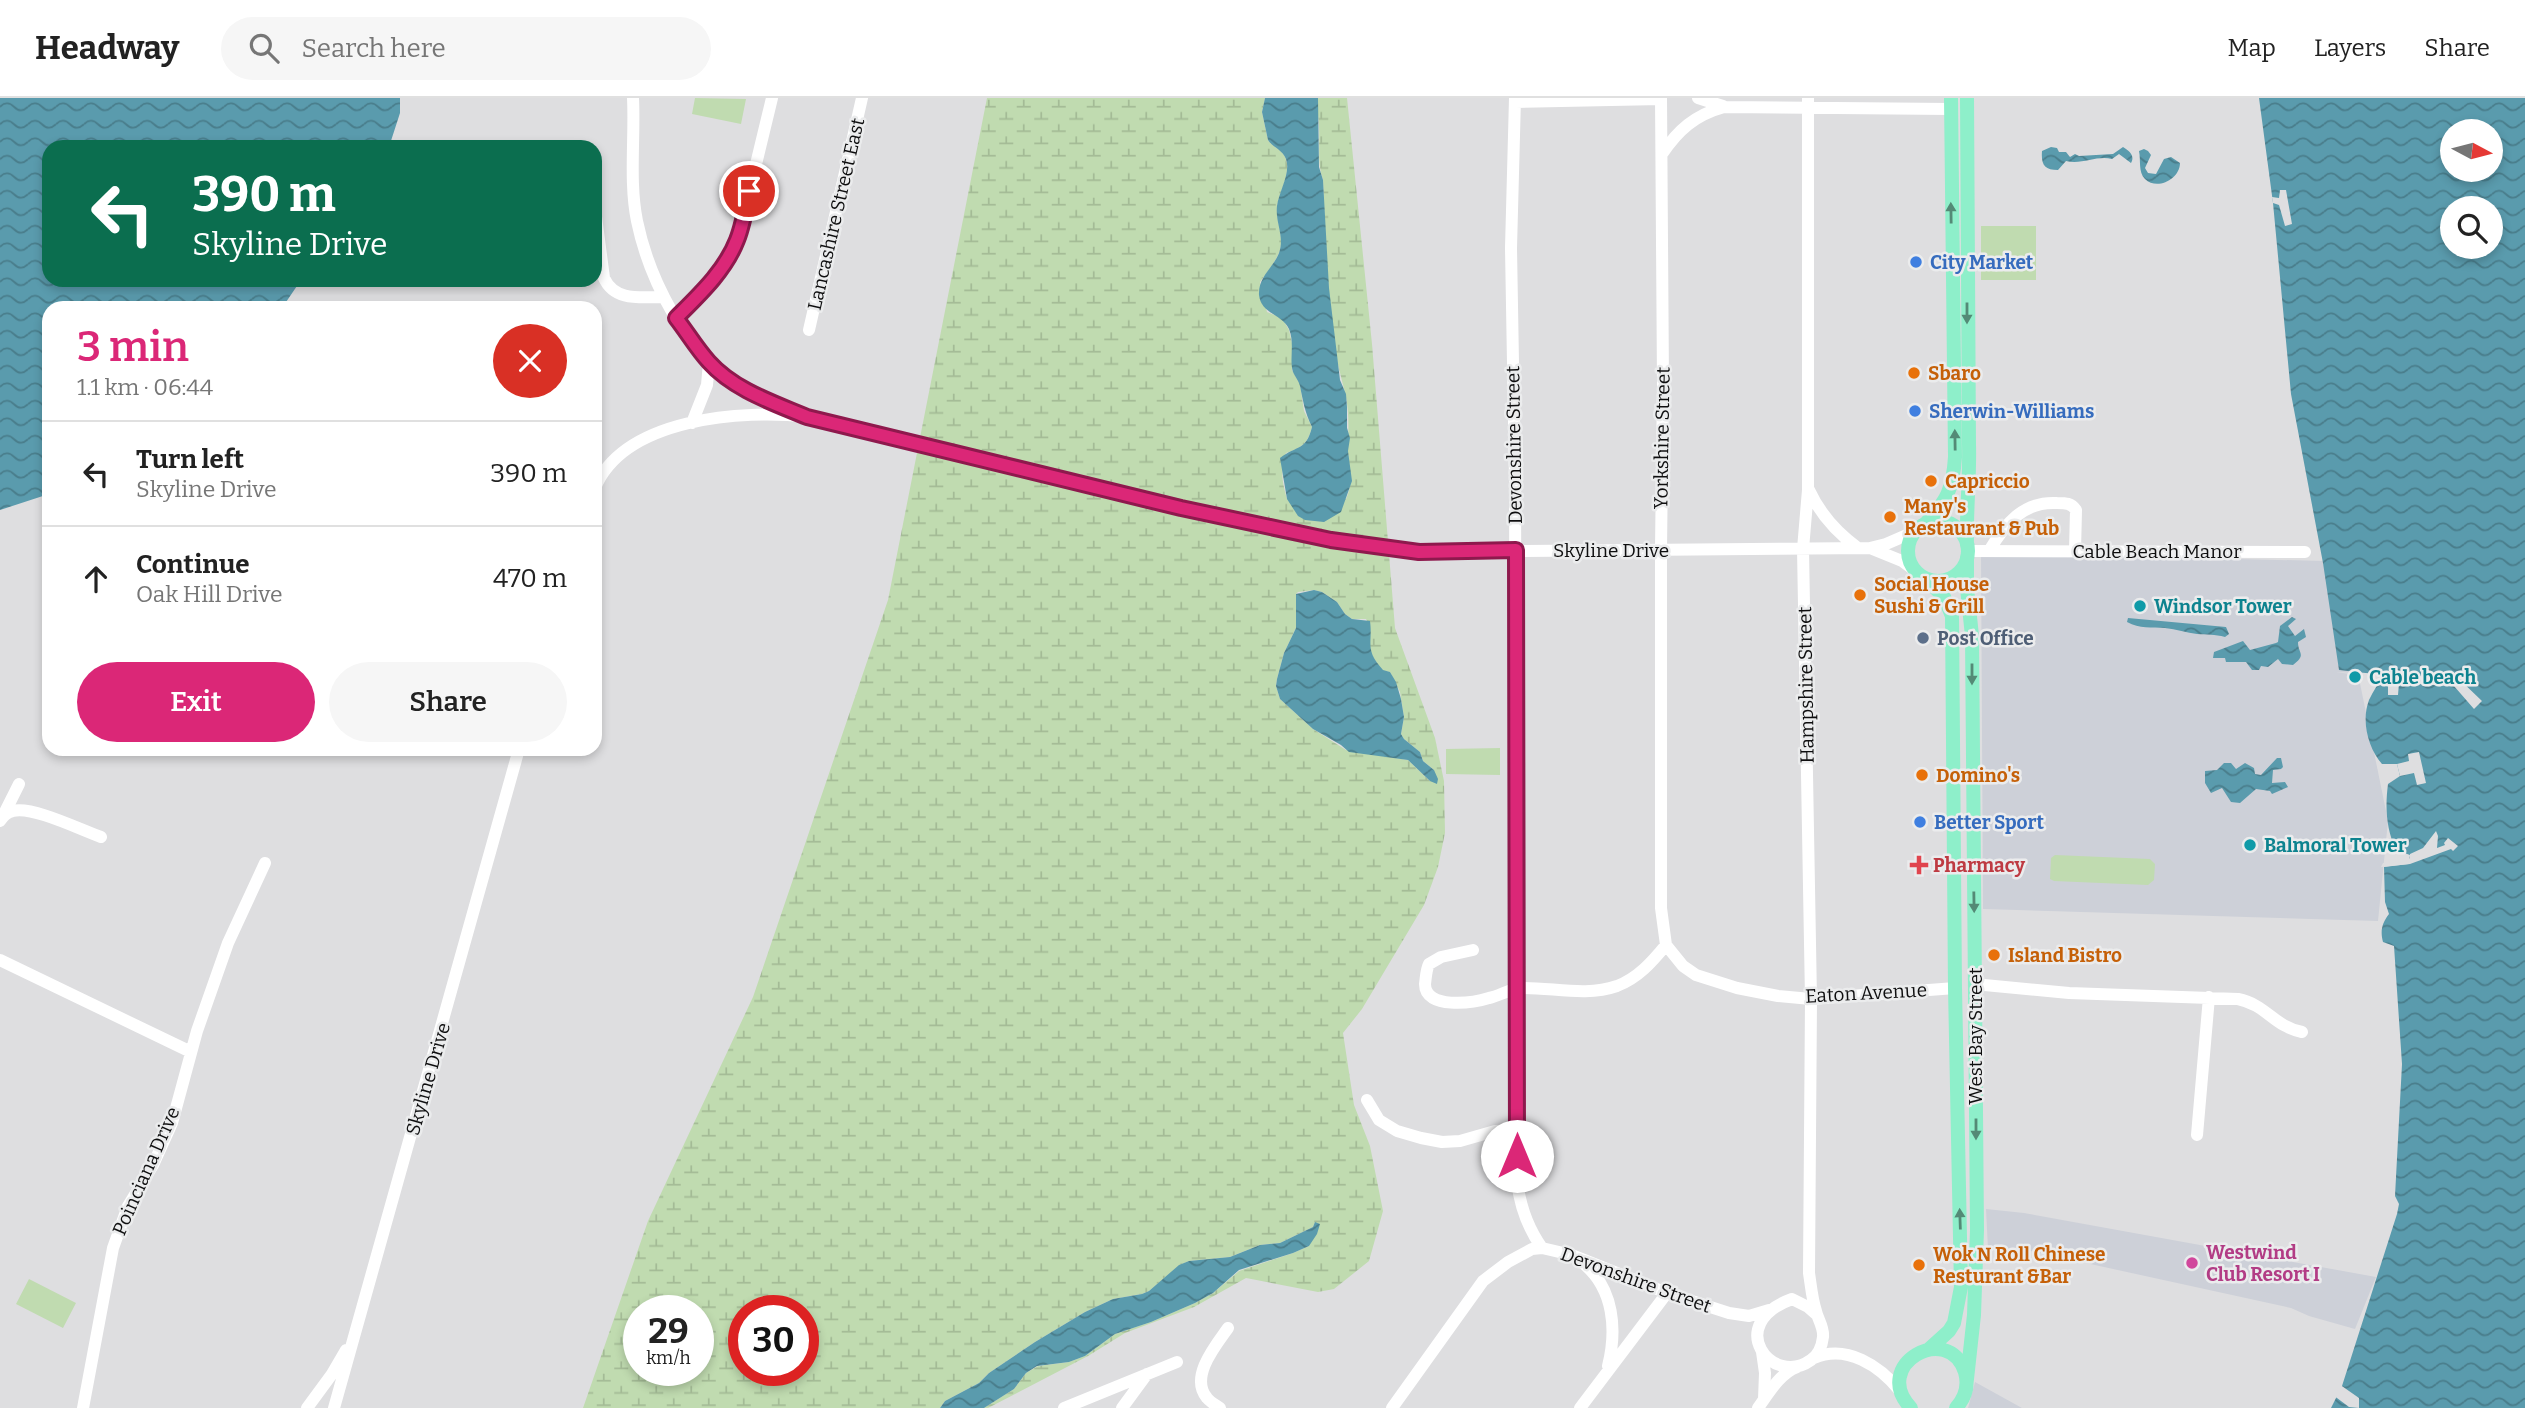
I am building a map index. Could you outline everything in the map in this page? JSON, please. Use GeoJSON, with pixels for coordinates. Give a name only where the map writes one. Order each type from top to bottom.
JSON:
{"type":"FeatureCollection","features":[{"type":"Feature","properties":{"kind":"main road","name":"West Bay Street"},"geometry":{"type":"LineString","coordinates":[[1966,1388],[1974,1315],[1976,1230],[1972,636],[1967,588],[1966,514],[1970,460],[1966,317],[1967,98]]}},
{"type":"Feature","properties":{"kind":"main road"},"geometry":{"type":"LineString","coordinates":[[1920,527],[1937,521],[1954,525],[1963,534],[1968,551],[1961,570],[1951,578],[1938,581],[1921,575],[1910,562],[1908,551],[1910,540],[1920,527],[1947,497],[1955,464],[1951,104]]}},
{"type":"Feature","properties":{"kind":"main road","name":"West Bay Street"},"geometry":{"type":"LineString","coordinates":[[1905,1364],[1919,1352],[1928,1350],[1941,1340],[1954,1323],[1961,1287],[1952,616],[1944,597],[1921,575]]}},
{"type":"Feature","properties":{"kind":"main road"},"geometry":{"type":"LineString","coordinates":[[1928,1350],[1941,1350],[1957,1359],[1966,1376],[1964,1396],[1956,1408]]}},
{"type":"Feature","properties":{"kind":"main road"},"geometry":{"type":"LineString","coordinates":[[1905,1364],[1900,1378],[1906,1403]]}},
{"type":"Feature","properties":{"kind":"street"},"geometry":{"type":"LineString","coordinates":[[634,98],[633,169],[637,220],[649,264],[664,297],[709,362],[743,388],[807,417]]}},
{"type":"Feature","properties":{"kind":"street"},"geometry":{"type":"LineString","coordinates":[[676,318],[714,279],[738,239],[772,98]]}},
{"type":"Feature","properties":{"kind":"street","name":"Lancashire Street East"},"geometry":{"type":"LineString","coordinates":[[809,330],[862,98]]}},
{"type":"Feature","properties":{"kind":"street"},"geometry":{"type":"LineString","coordinates":[[1515,100],[1661,98]]}},
{"type":"Feature","properties":{"kind":"street","name":"Yorkshire Street"},"geometry":{"type":"LineString","coordinates":[[1661,98],[1661,908],[1666,945]]}},
{"type":"Feature","properties":{"kind":"street"},"geometry":{"type":"LineString","coordinates":[[1698,98],[1724,107]]}},
{"type":"Feature","properties":{"kind":"street","name":"Devonshire Street"},"geometry":{"type":"LineString","coordinates":[[1515,100],[1511,248],[1516,550],[1517,1130],[1519,1201],[1542,1248]]}},
{"type":"Feature","properties":{"kind":"street"},"geometry":{"type":"LineString","coordinates":[[1662,155],[1672,139],[1692,120],[1701,114],[1724,107],[1808,103],[1951,104]]}},
{"type":"Feature","properties":{"kind":"street","name":"Hampshire Street"},"geometry":{"type":"LineString","coordinates":[[1808,103],[1808,490],[1803,549],[1811,999],[1809,1273],[1819,1318]]}},
{"type":"Feature","properties":{"kind":"street"},"geometry":{"type":"LineString","coordinates":[[602,263],[604,278],[615,293],[631,298],[664,297]]}},
{"type":"Feature","properties":{"kind":"street"},"geometry":{"type":"LineString","coordinates":[[692,423],[707,385],[709,362]]}},
{"type":"Feature","properties":{"kind":"street","name":"Skyline Drive"},"geometry":{"type":"LineString","coordinates":[[602,472],[619,454],[642,440],[692,423],[755,414],[807,417],[1181,508],[1331,540],[1419,552],[1864,548],[1893,541],[1920,527]]}},
{"type":"Feature","properties":{"kind":"street"},"geometry":{"type":"LineString","coordinates":[[1808,490],[1827,521],[1864,548]]}},
{"type":"Feature","properties":{"kind":"street"},"geometry":{"type":"LineString","coordinates":[[1989,551],[2008,522],[2021,511],[2035,505],[2053,503],[2069,504],[2076,510],[2075,551]]}},
{"type":"Feature","properties":{"kind":"street","name":"Skyline Drive"},"geometry":{"type":"LineString","coordinates":[[1864,548],[1902,561],[1921,575]]}},
{"type":"Feature","properties":{"kind":"street","name":"Cable Beach Manor"},"geometry":{"type":"LineString","coordinates":[[1968,551],[2305,552]]}},
{"type":"Feature","properties":{"kind":"street","name":"Skyline Drive"},"geometry":{"type":"LineString","coordinates":[[334,1408],[517,756]]}},
{"type":"Feature","properties":{"kind":"street"},"geometry":{"type":"LineString","coordinates":[[2,819],[19,784]]}},
{"type":"Feature","properties":{"kind":"street"},"geometry":{"type":"LineString","coordinates":[[2,819],[14,810],[34,813],[101,837]]}},
{"type":"Feature","properties":{"kind":"street","name":"Poinciana Drive"},"geometry":{"type":"LineString","coordinates":[[83,1408],[113,1248],[128,1206],[153,1165],[172,1123],[191,1052],[228,943],[265,863]]}},
{"type":"Feature","properties":{"kind":"street"},"geometry":{"type":"LineString","coordinates":[[1473,950],[1441,957],[1429,964],[1425,992],[1429,997],[1443,1002],[1478,1002],[1517,988],[1587,992],[1617,986],[1649,965],[1666,945]]}},
{"type":"Feature","properties":{"kind":"street","name":"Eaton Avenue"},"geometry":{"type":"LineString","coordinates":[[1666,945],[1683,966],[1696,975],[1759,993],[1811,999],[1955,988]]}},
{"type":"Feature","properties":{"kind":"street"},"geometry":{"type":"LineString","coordinates":[[0,960],[191,1052]]}},
{"type":"Feature","properties":{"kind":"street"},"geometry":{"type":"LineString","coordinates":[[1975,984],[2069,993],[2238,999],[2254,1003],[2282,1025],[2302,1031]]}},
{"type":"Feature","properties":{"kind":"street"},"geometry":{"type":"LineString","coordinates":[[2196,1135],[2209,997]]}},
{"type":"Feature","properties":{"kind":"street"},"geometry":{"type":"LineString","coordinates":[[1367,1100],[1379,1120],[1397,1131],[1421,1139],[1442,1142],[1495,1131],[1517,1130]]}},
{"type":"Feature","properties":{"kind":"street","name":"Devonshire Street"},"geometry":{"type":"LineString","coordinates":[[1392,1408],[1483,1281],[1519,1255],[1542,1248],[1572,1255],[1668,1293],[1729,1313],[1749,1316],[1769,1310]]}},
{"type":"Feature","properties":{"kind":"street"},"geometry":{"type":"LineString","coordinates":[[1572,1255],[1594,1273],[1605,1290],[1611,1309],[1613,1348],[1607,1373]]}},
{"type":"Feature","properties":{"kind":"street"},"geometry":{"type":"LineString","coordinates":[[1761,1404],[1765,1373],[1759,1324],[1769,1310],[1792,1299],[1802,1288],[1809,1273]]}},
{"type":"Feature","properties":{"kind":"street"},"geometry":{"type":"LineString","coordinates":[[1580,1408],[1668,1293]]}},
{"type":"Feature","properties":{"kind":"street"},"geometry":{"type":"LineString","coordinates":[[1792,1299],[1808,1307],[1834,1341],[1851,1355],[1874,1366],[1906,1403]]}},
{"type":"Feature","properties":{"kind":"street","name":"Devonshire Street"},"geometry":{"type":"LineString","coordinates":[[1729,1313],[1745,1323],[1760,1347]]}},
{"type":"Feature","properties":{"kind":"street"},"geometry":{"type":"LineString","coordinates":[[1814,1358],[1822,1344],[1819,1318]]}},
{"type":"Feature","properties":{"kind":"street"},"geometry":{"type":"LineString","coordinates":[[307,1408],[332,1374],[359,1324]]}},
{"type":"Feature","properties":{"kind":"street"},"geometry":{"type":"LineString","coordinates":[[1220,1408],[1206,1397],[1200,1384],[1202,1370],[1228,1328]]}},
{"type":"Feature","properties":{"kind":"street"},"geometry":{"type":"LineString","coordinates":[[1760,1347],[1777,1364],[1786,1367],[1801,1366]]}},
{"type":"Feature","properties":{"kind":"street"},"geometry":{"type":"LineString","coordinates":[[1761,1404],[1790,1369],[1832,1352],[1851,1355]]}},
{"type":"Feature","properties":{"kind":"street"},"geometry":{"type":"LineString","coordinates":[[1070,1407],[1177,1362]]}},
{"type":"Feature","properties":{"kind":"street"},"geometry":{"type":"LineString","coordinates":[[1874,1366],[1905,1364]]}},
{"type":"Feature","properties":{"kind":"street"},"geometry":{"type":"LineString","coordinates":[[1122,1408],[1147,1374]]}},
{"type":"Feature","properties":{"kind":"shaded area"},"geometry":{"type":"Polygon","coordinates":[[[1981,553],[2324,561],[2351,639],[2388,821],[2378,921],[1983,909],[1981,553]]]}},
{"type":"Feature","properties":{"kind":"shaded area","name":"Westwind Club Resort I"},"geometry":{"type":"Polygon","coordinates":[[[1986,1209],[2024,1213],[2376,1277],[2355,1329],[2291,1308],[2022,1249],[1988,1249],[1986,1209]]]}},
{"type":"Feature","properties":{"kind":"shaded area"},"geometry":{"type":"Polygon","coordinates":[[[1975,1382],[2022,1408],[1968,1408],[1975,1382]]]}},
{"type":"Feature","properties":{"kind":"green space"},"geometry":{"type":"Polygon","coordinates":[[[695,98],[746,99],[741,124],[692,114],[695,98]]]}},
{"type":"Feature","properties":{"kind":"green space"},"geometry":{"type":"Polygon","coordinates":[[[987,98],[1265,98],[1262,112],[1268,140],[1285,156],[1287,171],[1277,207],[1280,250],[1260,282],[1267,312],[1282,318],[1289,330],[1292,370],[1300,384],[1304,411],[1312,427],[1304,444],[1286,453],[1282,471],[1284,487],[1287,499],[1346,499],[1350,481],[1347,400],[1336,354],[1332,321],[1317,106],[1318,98],[1347,98],[1372,344],[1395,628],[1435,738],[1444,781],[1445,833],[1438,867],[1424,905],[1362,1009],[1343,1033],[1354,1105],[1370,1146],[1383,1211],[1369,1261],[1334,1289],[1318,1292],[1246,1278],[1194,1307],[1125,1333],[1088,1356],[988,1408],[984,1408],[1014,1389],[1026,1373],[1038,1366],[1069,1362],[1085,1356],[1115,1334],[1195,1303],[1213,1293],[1239,1271],[1309,1246],[1315,1222],[1313,1227],[1280,1243],[1260,1245],[1230,1257],[1189,1261],[1180,1265],[1149,1291],[1113,1299],[1085,1312],[1035,1342],[989,1373],[979,1383],[945,1401],[940,1408],[583,1408],[648,1221],[753,997],[888,600],[987,98]],[[1314,590],[1296,594],[1296,628],[1284,653],[1277,679],[1280,699],[1313,729],[1346,750],[1408,760],[1430,781],[1434,770],[1401,734],[1404,717],[1400,692],[1390,672],[1383,671],[1375,661],[1369,647],[1366,619],[1352,619],[1337,602],[1314,590]]]}},
{"type":"Feature","properties":{"kind":"green space"},"geometry":{"type":"Polygon","coordinates":[[[1981,226],[2036,226],[2036,280],[1981,280],[1981,226]]]}},
{"type":"Feature","properties":{"kind":"green space"},"geometry":{"type":"Polygon","coordinates":[[[1500,748],[1500,775],[1446,774],[1446,749],[1500,748]]]}},
{"type":"Feature","properties":{"kind":"green space"},"geometry":{"type":"Polygon","coordinates":[[[2055,855],[2150,859],[2155,864],[2154,880],[2148,885],[2054,881],[2050,879],[2051,858],[2055,855]]]}},
{"type":"Feature","properties":{"kind":"green space"},"geometry":{"type":"Polygon","coordinates":[[[29,1279],[76,1303],[63,1328],[16,1304],[29,1279]]]}},
{"type":"Feature","properties":{"kind":"water"},"geometry":{"type":"Polygon","coordinates":[[[0,98],[400,98],[400,113],[391,140],[42,140],[42,287],[296,287],[287,301],[42,301],[42,496],[0,510],[0,98]]]}},
{"type":"Feature","properties":{"kind":"water"},"geometry":{"type":"Polygon","coordinates":[[[1265,98],[1318,98],[1319,167],[1323,180],[1329,288],[1340,380],[1346,394],[1352,481],[1341,512],[1324,522],[1305,520],[1298,516],[1287,499],[1280,458],[1304,444],[1312,427],[1293,372],[1289,329],[1264,306],[1259,295],[1261,283],[1281,247],[1277,206],[1287,170],[1286,159],[1268,140],[1262,112],[1265,98]]]}},
{"type":"Feature","properties":{"kind":"water"},"geometry":{"type":"Polygon","coordinates":[[[2259,98],[2525,98],[2525,1408],[2331,1408],[2342,1386],[2399,1204],[2395,1196],[2402,1064],[2394,946],[2383,942],[2383,924],[2389,914],[2385,902],[2384,867],[2409,864],[2410,855],[2396,850],[2388,826],[2388,784],[2400,776],[2397,764],[2382,764],[2367,734],[2369,700],[2383,675],[2339,670],[2323,563],[2291,394],[2273,203],[2259,98]]]}},
{"type":"Feature","properties":{"kind":"water"},"geometry":{"type":"Polygon","coordinates":[[[2051,147],[2057,148],[2059,152],[2066,152],[2070,157],[2075,154],[2113,154],[2123,147],[2131,154],[2132,160],[2131,163],[2119,154],[2112,159],[2066,161],[2058,170],[2053,170],[2044,165],[2042,159],[2042,151],[2051,147]]]}},
{"type":"Feature","properties":{"kind":"water"},"geometry":{"type":"Polygon","coordinates":[[[2144,149],[2151,155],[2145,168],[2148,173],[2156,174],[2164,159],[2171,157],[2180,163],[2176,174],[2167,182],[2156,184],[2145,179],[2139,151],[2144,149]]]}},
{"type":"Feature","properties":{"kind":"water"},"geometry":{"type":"Polygon","coordinates":[[[1314,590],[1337,602],[1352,619],[1370,621],[1373,657],[1383,670],[1390,672],[1401,699],[1404,717],[1401,734],[1434,770],[1437,784],[1430,781],[1408,760],[1349,752],[1313,729],[1280,699],[1277,679],[1284,653],[1296,628],[1296,594],[1314,590]]]}},
{"type":"Feature","properties":{"kind":"water"},"geometry":{"type":"Polygon","coordinates":[[[2292,617],[2296,619],[2288,626],[2295,636],[2304,629],[2306,637],[2298,642],[2301,656],[2293,665],[2282,664],[2278,659],[2268,667],[2261,666],[2259,670],[2252,670],[2246,662],[2226,662],[2225,658],[2213,658],[2214,652],[2243,641],[2250,650],[2278,642],[2280,626],[2292,617]]]}},
{"type":"Feature","properties":{"kind":"water"},"geometry":{"type":"Polygon","coordinates":[[[2128,618],[2226,627],[2229,634],[2225,637],[2141,627],[2127,622],[2128,618]]]}},
{"type":"Feature","properties":{"kind":"water"},"geometry":{"type":"Polygon","coordinates":[[[2277,758],[2281,758],[2283,767],[2273,770],[2272,783],[2285,782],[2288,787],[2272,794],[2270,791],[2256,789],[2240,803],[2231,802],[2222,788],[2211,793],[2205,783],[2205,771],[2217,770],[2224,763],[2231,763],[2236,769],[2245,763],[2254,768],[2255,774],[2261,775],[2277,758]]]}},
{"type":"Feature","properties":{"kind":"water"},"geometry":{"type":"Polygon","coordinates":[[[1315,1222],[1320,1224],[1309,1246],[1239,1270],[1213,1293],[1151,1322],[1115,1334],[1085,1356],[1069,1362],[1037,1366],[1026,1373],[1014,1389],[984,1408],[940,1408],[945,1401],[979,1383],[989,1373],[1035,1342],[1085,1312],[1113,1299],[1149,1291],[1179,1265],[1189,1261],[1230,1257],[1260,1245],[1280,1243],[1313,1227],[1315,1222]]]}},
{"type":"Feature","properties":{"kind":"pier"},"geometry":{"type":"Polygon","coordinates":[[[2280,190],[2286,190],[2292,224],[2285,226],[2279,205],[2273,203],[2272,197],[2279,198],[2280,190]]]}},
{"type":"Feature","properties":{"kind":"pier"},"geometry":{"type":"Polygon","coordinates":[[[2336,672],[2458,678],[2482,701],[2474,709],[2454,686],[2399,683],[2398,695],[2388,695],[2388,683],[2375,682],[2378,678],[2336,672]]]}},
{"type":"Feature","properties":{"kind":"pier"},"geometry":{"type":"Polygon","coordinates":[[[2419,752],[2426,783],[2417,785],[2414,773],[2400,776],[2397,764],[2409,761],[2408,754],[2419,752]]]}},
{"type":"Feature","properties":{"kind":"pier"},"geometry":{"type":"Polygon","coordinates":[[[2436,831],[2437,848],[2445,845],[2448,838],[2458,846],[2453,851],[2451,849],[2410,864],[2381,867],[2383,863],[2406,861],[2410,854],[2423,848],[2436,831]]]}},
{"type":"Feature","properties":{"kind":"pier"},"geometry":{"type":"Polygon","coordinates":[[[2339,1384],[2359,1398],[2359,1408],[2349,1407],[2333,1395],[2339,1384]]]}},
{"type":"Feature","properties":{"kind":"place","name":"City Market"},"geometry":{"type":"Point","coordinates":[1916,262]}},
{"type":"Feature","properties":{"kind":"place","name":"Sbaro"},"geometry":{"type":"Point","coordinates":[1914,373]}},
{"type":"Feature","properties":{"kind":"place","name":"Sherwin-Williams"},"geometry":{"type":"Point","coordinates":[1915,411]}},
{"type":"Feature","properties":{"kind":"place","name":"Capriccio"},"geometry":{"type":"Point","coordinates":[1931,481]}},
{"type":"Feature","properties":{"kind":"place","name":"Many's Restaurant & Pub"},"geometry":{"type":"Point","coordinates":[1890,517]}},
{"type":"Feature","properties":{"kind":"place","name":"Social House Sushi & Grill"},"geometry":{"type":"Point","coordinates":[1860,595]}},
{"type":"Feature","properties":{"kind":"place","name":"Windsor Tower"},"geometry":{"type":"Point","coordinates":[2140,606]}},
{"type":"Feature","properties":{"kind":"place","name":"Post Office"},"geometry":{"type":"Point","coordinates":[1923,638]}},
{"type":"Feature","properties":{"kind":"place","name":"Cable beach"},"geometry":{"type":"Point","coordinates":[2355,677]}},
{"type":"Feature","properties":{"kind":"place","name":"Domino's"},"geometry":{"type":"Point","coordinates":[1922,775]}},
{"type":"Feature","properties":{"kind":"place","name":"Better Sport"},"geometry":{"type":"Point","coordinates":[1920,822]}},
{"type":"Feature","properties":{"kind":"place","name":"Balmoral Tower"},"geometry":{"type":"Point","coordinates":[2250,845]}},
{"type":"Feature","properties":{"kind":"place","name":"Pharmacy"},"geometry":{"type":"Point","coordinates":[1919,865]}},
{"type":"Feature","properties":{"kind":"place","name":"Island Bistro"},"geometry":{"type":"Point","coordinates":[1994,955]}},
{"type":"Feature","properties":{"kind":"place","name":"Westwind Club Resort I"},"geometry":{"type":"Point","coordinates":[2192,1263]}},
{"type":"Feature","properties":{"kind":"place","name":"Wok N Roll Chinese Resturant &Bar"},"geometry":{"type":"Point","coordinates":[1919,1265]}},
{"type":"Feature","properties":{"kind":"route"},"geometry":{"type":"LineString","coordinates":[[749,191],[738,239],[730,255],[714,279],[676,318],[709,362],[736,383],[763,398],[807,417],[1181,508],[1331,540],[1419,552],[1516,550],[1517,1156]]}}]}
